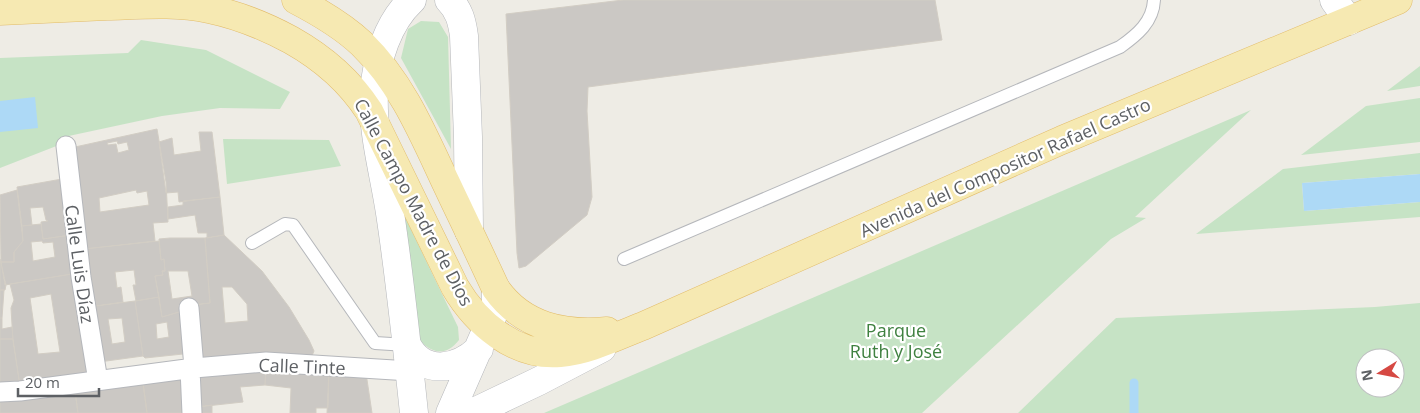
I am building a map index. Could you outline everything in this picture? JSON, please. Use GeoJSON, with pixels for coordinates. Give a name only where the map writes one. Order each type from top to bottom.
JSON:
{"type":"FeatureCollection","features":[{"type":"Feature","properties":{"kind":"main road","name":"Calle Campo Madre de Dios"},"geometry":{"type":"LineString","coordinates":[[296,0],[345,30],[361,43],[379,62],[393,81],[420,125],[496,290],[505,302],[519,313],[549,327],[581,332],[600,332],[643,326]]}},
{"type":"Feature","properties":{"kind":"main road","name":"Avenida del Compositor Rafael Castro"},"geometry":{"type":"LineString","coordinates":[[643,326],[1350,11],[1398,0]]}},
{"type":"Feature","properties":{"kind":"main road","name":"Avenida del Compositor Rafael Castro"},"geometry":{"type":"LineString","coordinates":[[1350,11],[1410,0]]}},
{"type":"Feature","properties":{"kind":"main road","name":"Calle Campo Madre de Dios"},"geometry":{"type":"LineString","coordinates":[[0,11],[170,5],[208,9],[236,16],[276,33],[314,54],[352,87],[374,120],[455,287],[471,311],[484,338],[551,353],[592,346],[643,326]]}},
{"type":"Feature","properties":{"kind":"street"},"geometry":{"type":"LineString","coordinates":[[412,0],[398,15],[379,62],[374,92],[374,120],[390,214],[414,413]]}},
{"type":"Feature","properties":{"kind":"street"},"geometry":{"type":"LineString","coordinates":[[448,0],[458,11],[464,36],[469,231]]}},
{"type":"Feature","properties":{"kind":"street","name":"Calle Luis Díaz"},"geometry":{"type":"LineString","coordinates":[[66,146],[81,277],[98,381]]}},
{"type":"Feature","properties":{"kind":"street"},"geometry":{"type":"LineString","coordinates":[[450,413],[496,308],[496,290]]}},
{"type":"Feature","properties":{"kind":"street"},"geometry":{"type":"LineString","coordinates":[[189,308],[192,413]]}},
{"type":"Feature","properties":{"kind":"street"},"geometry":{"type":"LineString","coordinates":[[472,413],[539,381],[643,326]]}},
{"type":"Feature","properties":{"kind":"street"},"geometry":{"type":"LineString","coordinates":[[408,358],[416,359],[432,367],[442,367],[461,362],[470,357],[484,338]]}},
{"type":"Feature","properties":{"kind":"street","name":"Calle Tinte"},"geometry":{"type":"LineString","coordinates":[[0,392],[192,368],[266,362],[408,358]]}},
{"type":"Feature","properties":{"kind":"lane"},"geometry":{"type":"LineString","coordinates":[[624,259],[1113,51],[1132,39],[1148,22],[1154,9],[1154,0]]}},
{"type":"Feature","properties":{"kind":"lane"},"geometry":{"type":"LineString","coordinates":[[252,243],[285,224],[293,225],[375,343],[408,358]]}},
{"type":"Feature","properties":{"kind":"green space"},"geometry":{"type":"Polygon","coordinates":[[[421,21],[439,22],[448,37],[451,149],[401,58],[408,29],[421,21]]]}},
{"type":"Feature","properties":{"kind":"green space"},"geometry":{"type":"Polygon","coordinates":[[[141,40],[206,50],[290,92],[280,109],[220,108],[162,116],[64,137],[59,145],[0,168],[0,58],[128,53],[141,40]]]}},
{"type":"Feature","properties":{"kind":"green space"},"geometry":{"type":"Polygon","coordinates":[[[1420,66],[1420,86],[1387,91],[1420,66]]]}},
{"type":"Feature","properties":{"kind":"green space"},"geometry":{"type":"Polygon","coordinates":[[[1420,98],[1420,142],[1301,155],[1366,106],[1420,98]]]}},
{"type":"Feature","properties":{"kind":"green space","name":"Parque Ruth y José"},"geometry":{"type":"Polygon","coordinates":[[[1251,110],[1135,217],[1146,218],[1111,239],[922,413],[544,413],[1251,110]]]}},
{"type":"Feature","properties":{"kind":"green space"},"geometry":{"type":"Polygon","coordinates":[[[223,139],[329,140],[341,166],[227,184],[223,139]]]}},
{"type":"Feature","properties":{"kind":"green space"},"geometry":{"type":"Polygon","coordinates":[[[1420,153],[1420,174],[1302,183],[1304,211],[1420,202],[1420,217],[1196,234],[1283,169],[1420,153]]]}},
{"type":"Feature","properties":{"kind":"green space"},"geometry":{"type":"Polygon","coordinates":[[[402,211],[458,327],[459,340],[448,350],[437,351],[431,349],[416,336],[402,211]]]}},
{"type":"Feature","properties":{"kind":"green space"},"geometry":{"type":"Polygon","coordinates":[[[1420,303],[1420,413],[1018,413],[1116,318],[1375,307],[1420,303]]]}},
{"type":"Feature","properties":{"kind":"water"},"geometry":{"type":"Polygon","coordinates":[[[35,97],[38,128],[0,132],[0,101],[35,97]]]}},
{"type":"Feature","properties":{"kind":"water"},"geometry":{"type":"Polygon","coordinates":[[[1420,174],[1420,202],[1304,211],[1302,183],[1420,174]]]}},
{"type":"Feature","properties":{"kind":"building"},"geometry":{"type":"Polygon","coordinates":[[[623,0],[935,0],[942,40],[588,87],[587,111],[592,197],[587,215],[526,266],[519,268],[506,14],[623,0]]]}},
{"type":"Feature","properties":{"kind":"building"},"geometry":{"type":"Polygon","coordinates":[[[157,129],[166,182],[168,222],[153,223],[155,241],[84,249],[75,147],[157,129]],[[117,141],[107,143],[108,145],[116,144],[118,153],[129,150],[127,142],[118,144],[117,141]],[[136,190],[99,198],[100,212],[149,205],[147,191],[137,193],[136,190]]]}},
{"type":"Feature","properties":{"kind":"building"},"geometry":{"type":"Polygon","coordinates":[[[199,132],[212,132],[220,197],[179,202],[178,192],[166,193],[159,142],[172,138],[174,155],[201,151],[199,132]]]}},
{"type":"Feature","properties":{"kind":"building"},"geometry":{"type":"Polygon","coordinates":[[[62,179],[71,235],[43,239],[41,222],[48,221],[46,220],[43,207],[30,208],[32,225],[22,226],[17,187],[62,179]]]}},
{"type":"Feature","properties":{"kind":"building"},"geometry":{"type":"Polygon","coordinates":[[[17,190],[23,241],[14,252],[14,262],[1,262],[0,195],[17,190]]]}},
{"type":"Feature","properties":{"kind":"building"},"geometry":{"type":"Polygon","coordinates":[[[220,197],[224,235],[207,238],[207,233],[198,233],[195,215],[168,219],[168,207],[183,205],[183,201],[220,197]]]}},
{"type":"Feature","properties":{"kind":"building"},"geometry":{"type":"Polygon","coordinates":[[[41,224],[43,239],[71,235],[78,273],[5,285],[1,262],[14,262],[14,252],[23,241],[22,226],[41,224]],[[42,241],[31,242],[33,261],[55,257],[53,242],[43,243],[42,241]]]}},
{"type":"Feature","properties":{"kind":"building"},"geometry":{"type":"Polygon","coordinates":[[[224,235],[262,271],[289,307],[309,340],[314,351],[309,363],[198,363],[191,305],[210,303],[205,238],[224,235]],[[222,287],[225,323],[248,321],[247,304],[232,287],[222,287]]]}},
{"type":"Feature","properties":{"kind":"building"},"geometry":{"type":"Polygon","coordinates":[[[205,238],[210,303],[186,306],[186,310],[162,317],[155,276],[163,275],[162,271],[165,271],[164,259],[161,260],[159,239],[205,238]],[[168,271],[172,299],[192,296],[188,271],[168,271]]]}},
{"type":"Feature","properties":{"kind":"building"},"geometry":{"type":"Polygon","coordinates":[[[159,241],[161,260],[164,259],[165,271],[162,271],[163,275],[155,276],[159,297],[136,301],[133,285],[136,285],[134,270],[115,272],[117,288],[121,287],[123,302],[88,307],[84,249],[159,241]]]}},
{"type":"Feature","properties":{"kind":"building"},"geometry":{"type":"Polygon","coordinates":[[[0,259],[6,285],[5,290],[0,290],[0,259]]]}},
{"type":"Feature","properties":{"kind":"building"},"geometry":{"type":"Polygon","coordinates":[[[78,273],[94,377],[20,386],[13,341],[11,308],[14,300],[10,284],[78,273]],[[51,294],[30,298],[38,354],[60,352],[51,294]]]}},
{"type":"Feature","properties":{"kind":"building"},"geometry":{"type":"Polygon","coordinates":[[[0,290],[4,290],[2,318],[0,318],[0,290]]]}},
{"type":"Feature","properties":{"kind":"building"},"geometry":{"type":"Polygon","coordinates":[[[159,297],[162,317],[186,310],[187,352],[145,358],[143,356],[135,301],[159,297]],[[167,322],[156,324],[157,339],[169,337],[167,322]]]}},
{"type":"Feature","properties":{"kind":"building"},"geometry":{"type":"Polygon","coordinates":[[[135,301],[143,356],[99,362],[88,307],[135,301]],[[122,318],[108,319],[112,344],[125,342],[122,318]]]}},
{"type":"Feature","properties":{"kind":"building"},"geometry":{"type":"Polygon","coordinates":[[[0,318],[2,318],[2,329],[12,327],[13,339],[0,339],[0,318]]]}},
{"type":"Feature","properties":{"kind":"building"},"geometry":{"type":"Polygon","coordinates":[[[0,339],[13,339],[20,386],[0,389],[0,339]]]}},
{"type":"Feature","properties":{"kind":"building"},"geometry":{"type":"Polygon","coordinates":[[[266,365],[329,370],[328,408],[316,408],[316,413],[290,413],[291,388],[265,385],[266,365]]]}},
{"type":"Feature","properties":{"kind":"building"},"geometry":{"type":"Polygon","coordinates":[[[266,365],[265,385],[240,387],[243,402],[197,407],[195,372],[266,365]]]}},
{"type":"Feature","properties":{"kind":"building"},"geometry":{"type":"Polygon","coordinates":[[[329,370],[366,373],[372,413],[327,413],[329,370]]]}},
{"type":"Feature","properties":{"kind":"building"},"geometry":{"type":"Polygon","coordinates":[[[186,377],[188,413],[147,413],[143,383],[186,377]]]}},
{"type":"Feature","properties":{"kind":"building"},"geometry":{"type":"Polygon","coordinates":[[[143,383],[147,413],[78,413],[75,391],[143,383]]]}},
{"type":"Feature","properties":{"kind":"building"},"geometry":{"type":"Polygon","coordinates":[[[75,391],[78,413],[0,413],[0,394],[75,391]]]}},
{"type":"Feature","properties":{"kind":"building"},"geometry":{"type":"Polygon","coordinates":[[[212,405],[212,413],[197,413],[197,407],[212,405]]]}},
{"type":"Feature","properties":{"kind":"waterway"},"geometry":{"type":"LineString","coordinates":[[1134,383],[1134,413]]}}]}
